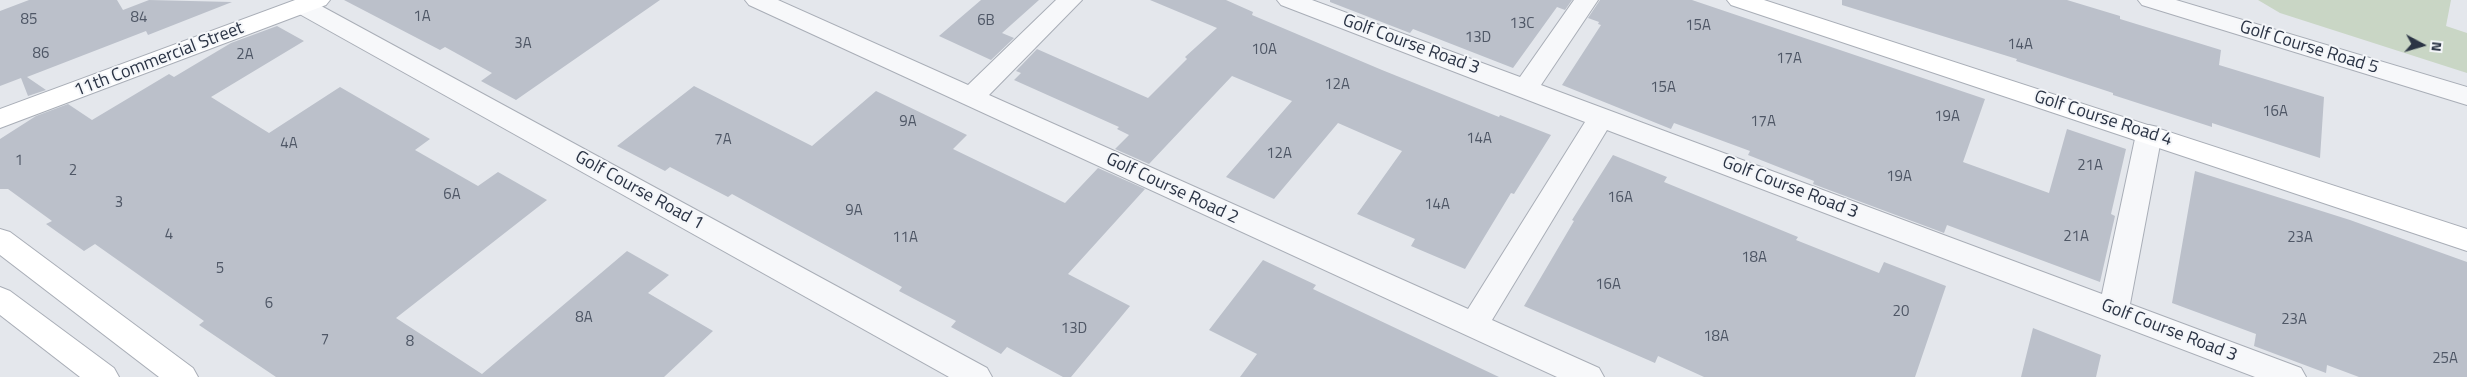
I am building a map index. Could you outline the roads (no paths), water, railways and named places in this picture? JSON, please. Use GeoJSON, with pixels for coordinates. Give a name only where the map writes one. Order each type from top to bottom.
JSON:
{"type":"FeatureCollection","features":[{"type":"Feature","properties":{"kind":"street","name":"Golf Course Road 2"},"geometry":{"type":"LineString","coordinates":[[756,0],[1588,377]]}},
{"type":"Feature","properties":{"kind":"street"},"geometry":{"type":"LineString","coordinates":[[972,97],[1070,0]]}},
{"type":"Feature","properties":{"kind":"street","name":"Golf Course Road 3"},"geometry":{"type":"LineString","coordinates":[[1289,0],[2114,309],[2226,365],[2290,377]]}},
{"type":"Feature","properties":{"kind":"street"},"geometry":{"type":"LineString","coordinates":[[1526,88],[1586,0]]}},
{"type":"Feature","properties":{"kind":"street","name":"Golf Course Road 4"},"geometry":{"type":"LineString","coordinates":[[1739,0],[2467,240]]}},
{"type":"Feature","properties":{"kind":"street","name":"Golf Course Road 5"},"geometry":{"type":"LineString","coordinates":[[2150,0],[2467,96]]}},
{"type":"Feature","properties":{"kind":"street","name":"11th Commercial Street"},"geometry":{"type":"LineString","coordinates":[[0,119],[310,3]]}},
{"type":"Feature","properties":{"kind":"street","name":"Golf Course Road 1"},"geometry":{"type":"LineString","coordinates":[[310,3],[976,377]]}},
{"type":"Feature","properties":{"kind":"street"},"geometry":{"type":"LineString","coordinates":[[1473,326],[1602,118]]}},
{"type":"Feature","properties":{"kind":"street"},"geometry":{"type":"LineString","coordinates":[[2114,309],[2149,134]]}},
{"type":"Feature","properties":{"kind":"street"},"geometry":{"type":"LineString","coordinates":[[0,240],[182,377]]}},
{"type":"Feature","properties":{"kind":"street"},"geometry":{"type":"LineString","coordinates":[[0,300],[103,377]]}}]}
